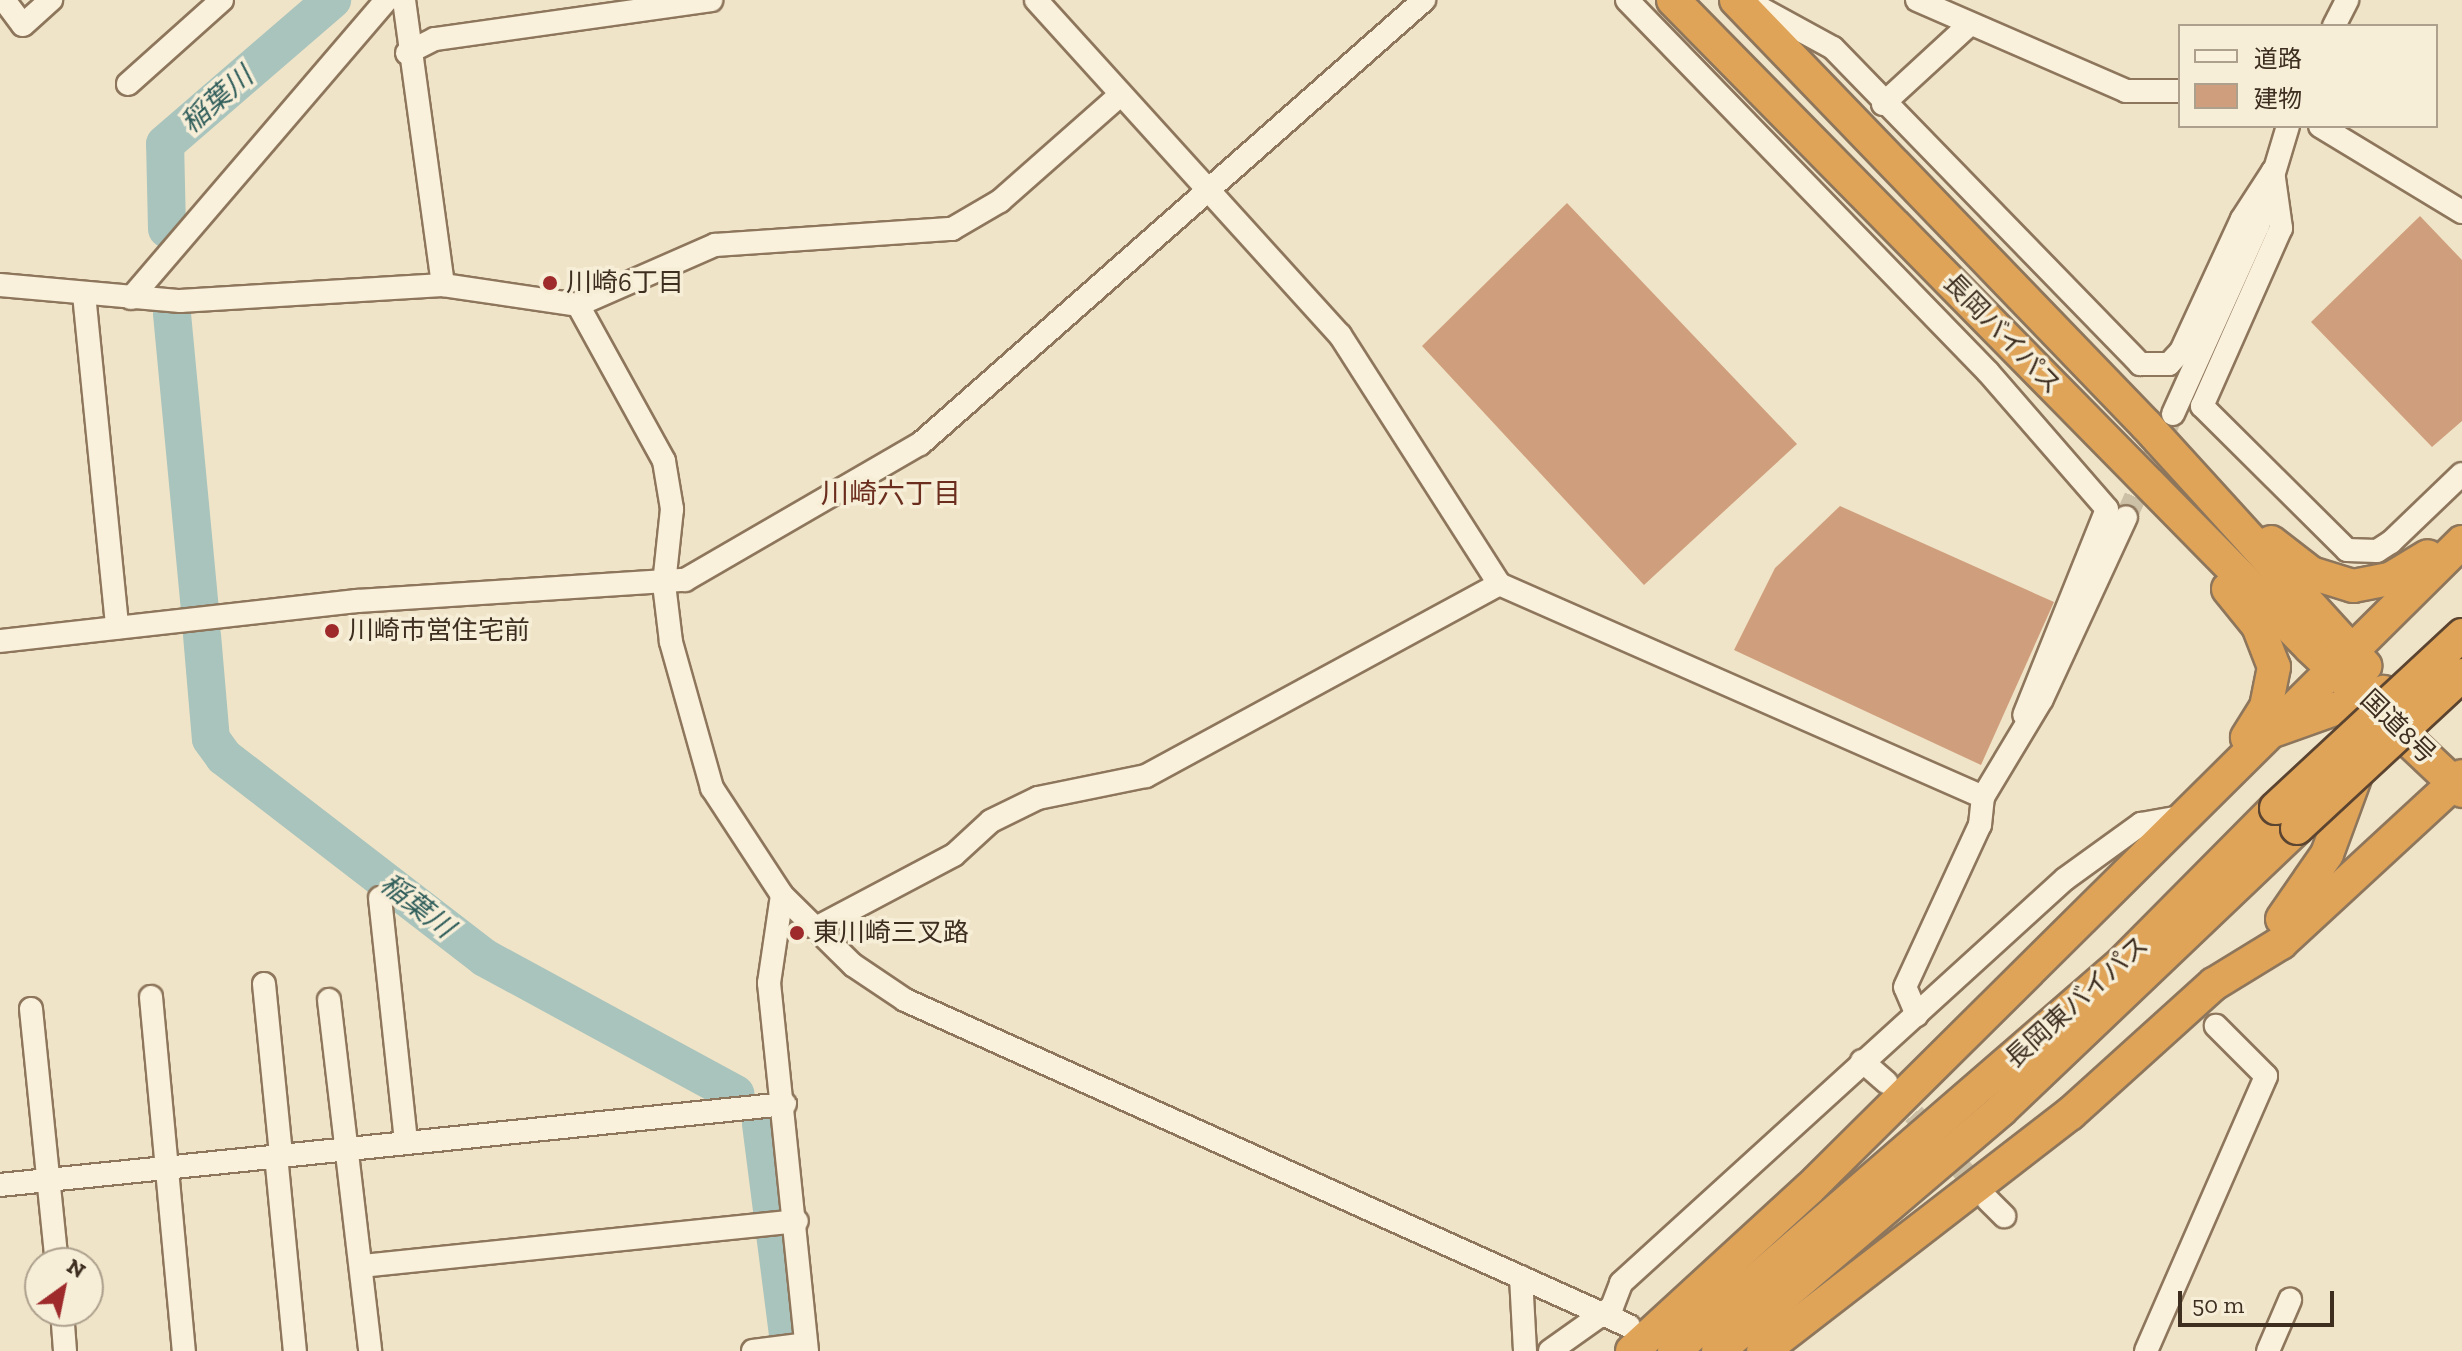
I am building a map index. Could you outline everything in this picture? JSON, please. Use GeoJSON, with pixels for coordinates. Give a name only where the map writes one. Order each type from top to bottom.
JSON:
{"type":"FeatureCollection","features":[{"type":"Feature","properties":{"kind":"highway","name":"長岡バイパス"},"geometry":{"type":"LineString","coordinates":[[1673,0],[2113,442],[2340,659]]}},
{"type":"Feature","properties":{"kind":"highway","name":"長岡バイパス"},"geometry":{"type":"LineString","coordinates":[[1736,0],[2160,420],[2340,659]]}},
{"type":"Feature","properties":{"kind":"highway"},"geometry":{"type":"LineString","coordinates":[[2160,420],[2289,560],[2331,581],[2390,579],[2462,525]]}},
{"type":"Feature","properties":{"kind":"highway"},"geometry":{"type":"LineString","coordinates":[[2113,442],[2258,626],[2274,667],[2252,731],[2181,817]]}},
{"type":"Feature","properties":{"kind":"highway"},"geometry":{"type":"LineString","coordinates":[[1631,1338],[1809,1189],[2181,817],[2270,733],[2340,659],[2462,542]]}},
{"type":"Feature","properties":{"kind":"highway"},"geometry":{"type":"LineString","coordinates":[[1763,1351],[2070,1114],[2214,984],[2307,891],[2348,811],[2366,745],[2386,698],[2383,618]]}},
{"type":"Feature","properties":{"kind":"highway","name":"長岡東バイパス"},"geometry":{"type":"LineString","coordinates":[[1718,1351],[2001,1110],[2287,818],[2386,698],[2462,635]]}},
{"type":"Feature","properties":{"kind":"highway","name":"国道8号"},"geometry":{"type":"LineString","coordinates":[[2340,659],[2386,698],[2456,788]]}},
{"type":"Feature","properties":{"kind":"highway","name":"長岡東バイパス"},"geometry":{"type":"LineString","coordinates":[[2386,698],[2462,673]]}},
{"type":"Feature","properties":{"kind":"highway"},"geometry":{"type":"LineString","coordinates":[[2270,733],[2386,698]]}},
{"type":"Feature","properties":{"kind":"highway"},"geometry":{"type":"LineString","coordinates":[[2214,984],[2281,943],[2456,788]]}},
{"type":"Feature","properties":{"kind":"highway","name":"長岡東バイパス"},"geometry":{"type":"LineString","coordinates":[[1674,1351],[2287,818]]}},
{"type":"Feature","properties":{"kind":"street"},"geometry":{"type":"LineString","coordinates":[[4,0],[23,25],[51,0]]}},
{"type":"Feature","properties":{"kind":"street"},"geometry":{"type":"LineString","coordinates":[[128,84],[222,0]]}},
{"type":"Feature","properties":{"kind":"street"},"geometry":{"type":"LineString","coordinates":[[131,298],[386,0]]}},
{"type":"Feature","properties":{"kind":"street"},"geometry":{"type":"LineString","coordinates":[[404,0],[407,53],[443,285]]}},
{"type":"Feature","properties":{"kind":"street"},"geometry":{"type":"LineString","coordinates":[[407,53],[435,39],[711,0]]}},
{"type":"Feature","properties":{"kind":"street"},"geometry":{"type":"LineString","coordinates":[[1036,0],[1205,193],[1340,335],[1499,584],[1983,797]]}},
{"type":"Feature","properties":{"kind":"street"},"geometry":{"type":"LineString","coordinates":[[0,633],[0,641],[357,601],[664,584],[729,556],[920,444],[1424,0]]}},
{"type":"Feature","properties":{"kind":"street"},"geometry":{"type":"LineString","coordinates":[[1627,0],[1988,372],[2107,509],[2031,684],[2015,751]]}},
{"type":"Feature","properties":{"kind":"street"},"geometry":{"type":"LineString","coordinates":[[1745,0],[1833,48],[1883,104],[2140,364],[2153,367],[2181,351],[2242,219],[2273,171]]}},
{"type":"Feature","properties":{"kind":"street"},"geometry":{"type":"LineString","coordinates":[[1917,0],[2126,91],[2178,91]]}},
{"type":"Feature","properties":{"kind":"street"},"geometry":{"type":"LineString","coordinates":[[2335,24],[2347,0]]}},
{"type":"Feature","properties":{"kind":"street"},"geometry":{"type":"LineString","coordinates":[[1883,104],[1970,24]]}},
{"type":"Feature","properties":{"kind":"street"},"geometry":{"type":"LineString","coordinates":[[0,285],[131,298],[443,285],[578,305],[715,245],[952,229],[1000,201],[1119,96]]}},
{"type":"Feature","properties":{"kind":"street"},"geometry":{"type":"LineString","coordinates":[[2160,420],[2258,226],[2287,128]]}},
{"type":"Feature","properties":{"kind":"street"},"geometry":{"type":"LineString","coordinates":[[2323,128],[2462,212]]}},
{"type":"Feature","properties":{"kind":"street"},"geometry":{"type":"LineString","coordinates":[[2273,171],[2281,228],[2202,406],[2347,550],[2377,551],[2391,542],[2462,474]]}},
{"type":"Feature","properties":{"kind":"street"},"geometry":{"type":"LineString","coordinates":[[84,294],[117,627]]}},
{"type":"Feature","properties":{"kind":"street"},"geometry":{"type":"LineString","coordinates":[[578,305],[664,461],[672,509],[664,584],[671,642],[712,788],[782,895],[816,928],[905,1000],[1597,1311],[1631,1338]]}},
{"type":"Feature","properties":{"kind":"street"},"geometry":{"type":"LineString","coordinates":[[1917,1015],[1905,987],[1980,825],[1983,797],[2015,751],[2126,517]]}},
{"type":"Feature","properties":{"kind":"street"},"geometry":{"type":"LineString","coordinates":[[816,928],[954,855],[991,821],[1038,798],[1146,776],[1499,584]]}},
{"type":"Feature","properties":{"kind":"street"},"geometry":{"type":"LineString","coordinates":[[1550,1351],[1597,1311],[1612,1307],[1621,1283],[1862,1061],[2114,841],[2156,816],[2181,817]]}},
{"type":"Feature","properties":{"kind":"street"},"geometry":{"type":"LineString","coordinates":[[753,1351],[806,1348],[797,1221],[769,983],[782,895]]}},
{"type":"Feature","properties":{"kind":"street"},"geometry":{"type":"LineString","coordinates":[[380,898],[406,1142]]}},
{"type":"Feature","properties":{"kind":"street"},"geometry":{"type":"LineString","coordinates":[[264,984],[295,1351]]}},
{"type":"Feature","properties":{"kind":"street"},"geometry":{"type":"LineString","coordinates":[[151,997],[184,1351]]}},
{"type":"Feature","properties":{"kind":"street"},"geometry":{"type":"LineString","coordinates":[[329,1000],[370,1351]]}},
{"type":"Feature","properties":{"kind":"street"},"geometry":{"type":"LineString","coordinates":[[31,1009],[55,1247]]}},
{"type":"Feature","properties":{"kind":"street"},"geometry":{"type":"LineString","coordinates":[[2146,1351],[2266,1076],[2216,1026]]}},
{"type":"Feature","properties":{"kind":"street"},"geometry":{"type":"LineString","coordinates":[[1862,1061],[1886,1082]]}},
{"type":"Feature","properties":{"kind":"street"},"geometry":{"type":"LineString","coordinates":[[0,1185],[785,1104]]}},
{"type":"Feature","properties":{"kind":"street"},"geometry":{"type":"LineString","coordinates":[[1988,1200],[2004,1216]]}},
{"type":"Feature","properties":{"kind":"street"},"geometry":{"type":"LineString","coordinates":[[362,1266],[797,1221]]}},
{"type":"Feature","properties":{"kind":"street"},"geometry":{"type":"LineString","coordinates":[[1521,1277],[1525,1351]]}},
{"type":"Feature","properties":{"kind":"street"},"geometry":{"type":"LineString","coordinates":[[2268,1351],[2290,1300]]}},
{"type":"Feature","properties":{"kind":"street"},"geometry":{"type":"LineString","coordinates":[[63,1327],[65,1351]]}},
{"type":"Feature","properties":{"kind":"building"},"geometry":{"type":"Polygon","coordinates":[[[1567,203],[1797,444],[1644,585],[1422,346],[1567,203]]]}},
{"type":"Feature","properties":{"kind":"building"},"geometry":{"type":"Polygon","coordinates":[[[2420,216],[2462,260],[2462,421],[2432,447],[2311,322],[2420,216]]]}},
{"type":"Feature","properties":{"kind":"building"},"geometry":{"type":"Polygon","coordinates":[[[1840,506],[2054,602],[1981,765],[1734,650],[1775,568],[1840,506]]]}},
{"type":"Feature","properties":{"kind":"waterway","name":"稲葉川"},"geometry":{"type":"LineString","coordinates":[[167,229],[165,144],[332,0]]}},
{"type":"Feature","properties":{"kind":"waterway","name":"稲葉川"},"geometry":{"type":"LineString","coordinates":[[172,314],[200,608]]}},
{"type":"Feature","properties":{"kind":"waterway","name":"稲葉川"},"geometry":{"type":"LineString","coordinates":[[202,635],[211,739],[224,757],[485,958],[735,1094]]}},
{"type":"Feature","properties":{"kind":"waterway","name":"稲葉川"},"geometry":{"type":"LineString","coordinates":[[761,1124],[790,1351]]}},
{"type":"Feature","properties":{"kind":"tunnel"},"geometry":{"type":"LineString","coordinates":[[2126,517],[2173,414]]}},
{"type":"Feature","properties":{"kind":"tunnel"},"geometry":{"type":"LineString","coordinates":[[1892,1089],[1985,1196]]}},
{"type":"Feature","properties":{"kind":"place","name":"川崎6丁目"},"geometry":{"type":"Point","coordinates":[550,283]}},
{"type":"Feature","properties":{"kind":"place","name":"川崎市営住宅前"},"geometry":{"type":"Point","coordinates":[332,631]}},
{"type":"Feature","properties":{"kind":"place","name":"東川崎三叉路"},"geometry":{"type":"Point","coordinates":[797,933]}},
{"type":"Feature","properties":{"kind":"district","name":"川崎六丁目"},"geometry":{"type":"Point","coordinates":[891,494]}}]}
